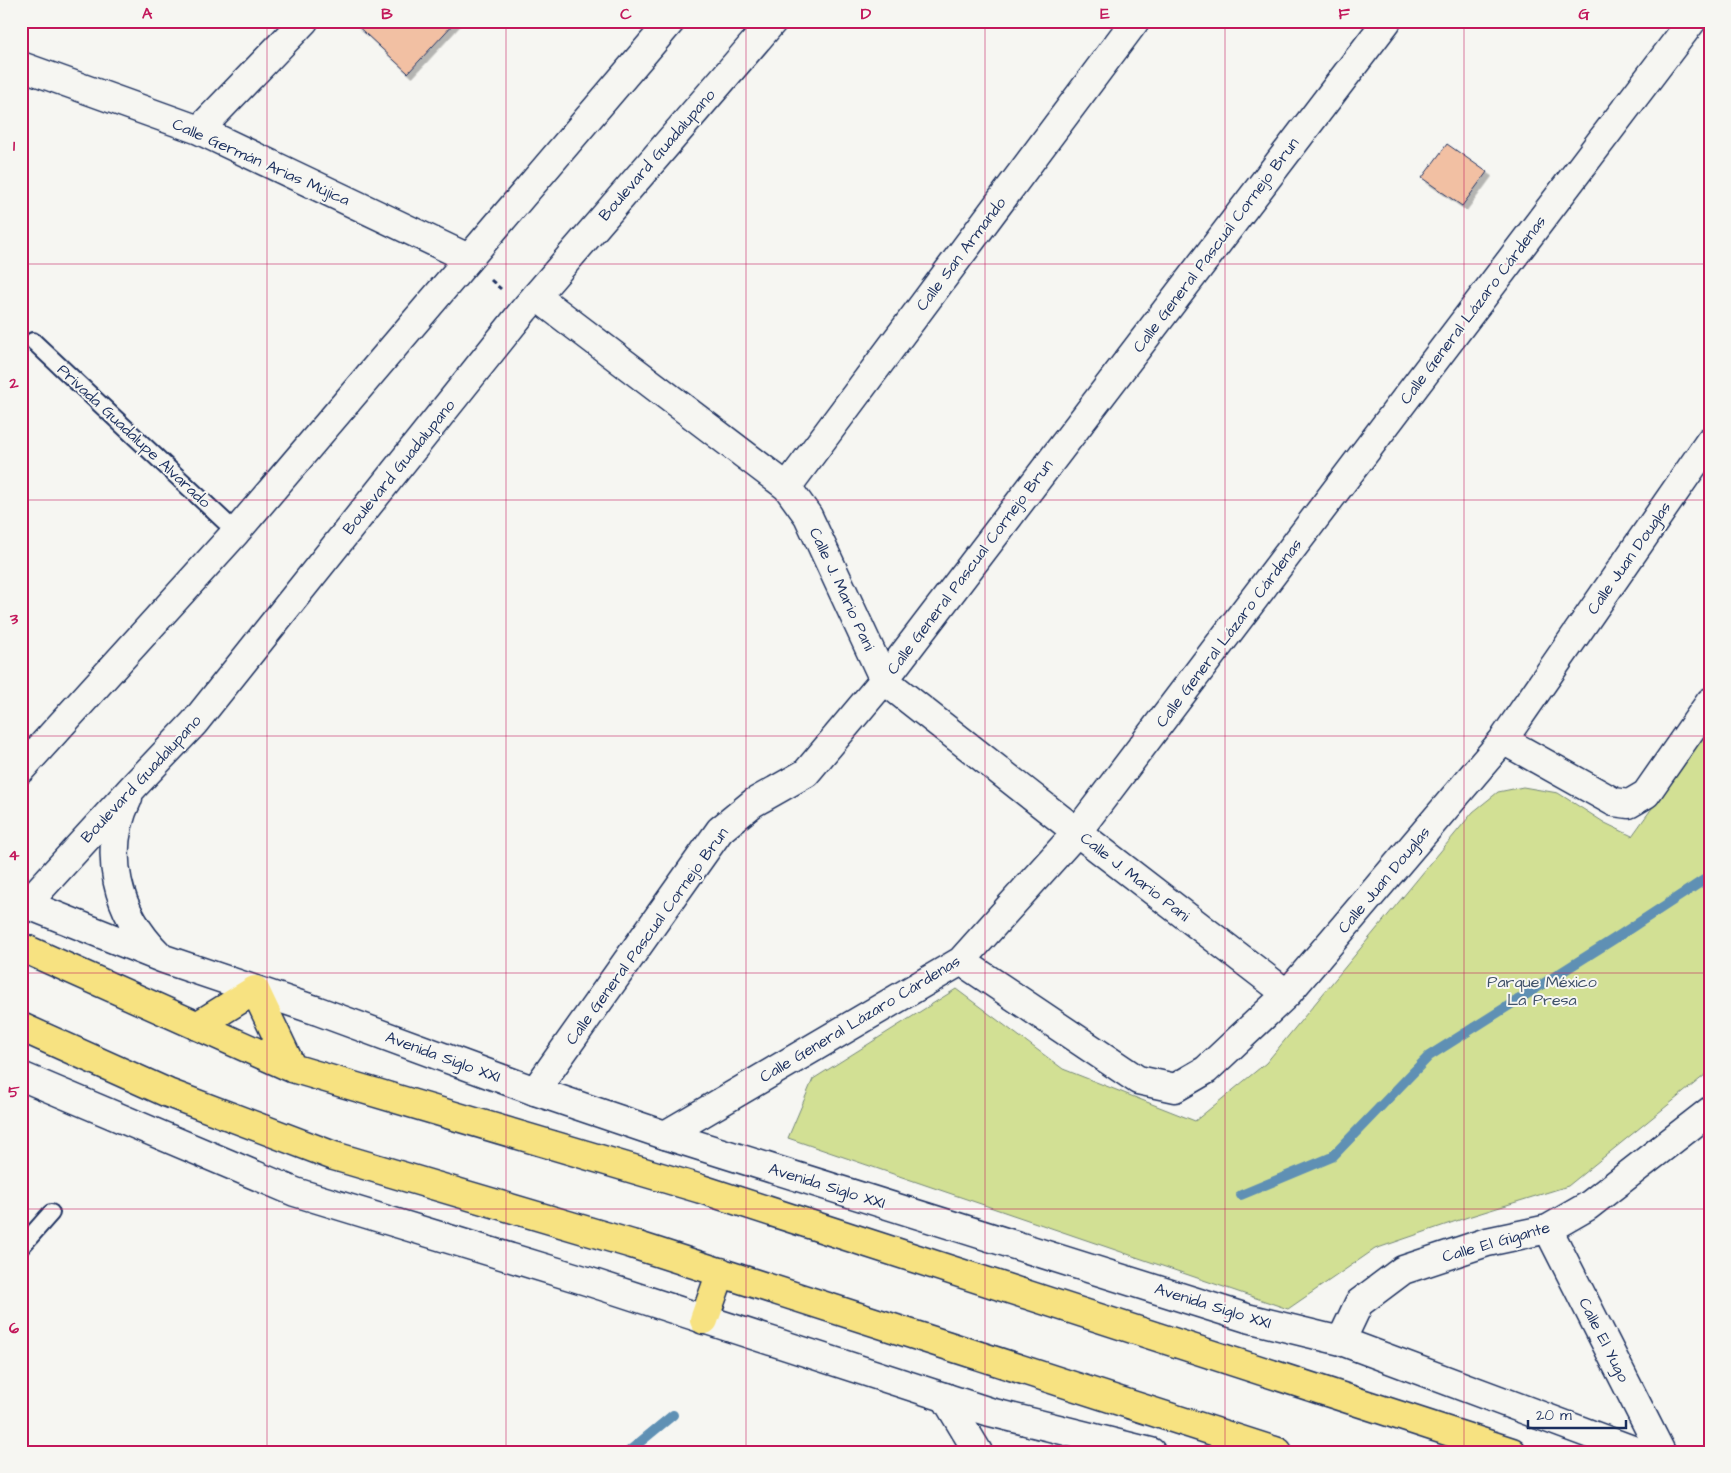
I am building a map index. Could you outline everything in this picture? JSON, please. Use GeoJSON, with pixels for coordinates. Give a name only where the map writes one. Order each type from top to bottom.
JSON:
{"type":"FeatureCollection","features":[{"type":"Feature","properties":{"kind":"highway"},"geometry":{"type":"LineString","coordinates":[[21,947],[292,1068],[701,1189],[1512,1452]]}},
{"type":"Feature","properties":{"kind":"highway"},"geometry":{"type":"LineString","coordinates":[[197,1026],[255,990],[292,1068]]}},
{"type":"Feature","properties":{"kind":"highway"},"geometry":{"type":"LineString","coordinates":[[21,1027],[168,1093],[334,1156],[632,1244],[1278,1452]]}},
{"type":"Feature","properties":{"kind":"highway"},"geometry":{"type":"LineString","coordinates":[[704,1320],[721,1272]]}},
{"type":"Feature","properties":{"kind":"street"},"geometry":{"type":"LineString","coordinates":[[200,130],[304,21]]}},
{"type":"Feature","properties":{"kind":"street"},"geometry":{"type":"LineString","coordinates":[[24,765],[236,532],[671,21]]}},
{"type":"Feature","properties":{"kind":"street","name":"Boulevard Guadalupano"},"geometry":{"type":"LineString","coordinates":[[23,906],[134,785],[194,723],[530,303],[773,21]]}},
{"type":"Feature","properties":{"kind":"street","name":"Calle San Armando"},"geometry":{"type":"LineString","coordinates":[[787,487],[1135,21]]}},
{"type":"Feature","properties":{"kind":"street","name":"Calle General Pascual Cornejo Brun"},"geometry":{"type":"LineString","coordinates":[[535,1091],[720,830],[753,803],[806,773],[884,680],[1387,21]]}},
{"type":"Feature","properties":{"kind":"street","name":"Calle General Lázaro Cárdenas"},"geometry":{"type":"LineString","coordinates":[[665,1135],[961,961],[1077,832],[1692,21]]}},
{"type":"Feature","properties":{"kind":"street","name":"Calle Germán Arias Mújica"},"geometry":{"type":"LineString","coordinates":[[21,66],[200,130],[468,258]]}},
{"type":"Feature","properties":{"kind":"street","name":"Calle J. Mario Pani"},"geometry":{"type":"LineString","coordinates":[[530,303],[787,487],[808,516],[884,680],[1287,994]]}},
{"type":"Feature","properties":{"kind":"street","name":"Calle Juan Douglas"},"geometry":{"type":"LineString","coordinates":[[961,961],[1138,1080],[1175,1088],[1206,1070],[1287,994],[1503,740],[1710,441]]}},
{"type":"Feature","properties":{"kind":"street"},"geometry":{"type":"LineString","coordinates":[[1503,740],[1614,802],[1629,804],[1646,794],[1710,702]]}},
{"type":"Feature","properties":{"kind":"street"},"geometry":{"type":"LineString","coordinates":[[134,785],[123,808],[116,831],[114,856],[117,881],[123,903],[134,924],[147,943],[164,959]]}},
{"type":"Feature","properties":{"kind":"street","name":"Avenida Siglo XXI"},"geometry":{"type":"LineString","coordinates":[[23,906],[164,959],[318,1011],[535,1091],[665,1135],[1248,1318],[1341,1341],[1638,1452]]}},
{"type":"Feature","properties":{"kind":"street"},"geometry":{"type":"LineString","coordinates":[[21,1076],[295,1192],[587,1281],[990,1412],[1151,1452]]}},
{"type":"Feature","properties":{"kind":"street","name":"Calle El Gigante"},"geometry":{"type":"LineString","coordinates":[[1341,1341],[1358,1303],[1403,1270],[1487,1242],[1548,1229],[1588,1206],[1710,1111]]}},
{"type":"Feature","properties":{"kind":"street","name":"Calle El Yugo"},"geometry":{"type":"LineString","coordinates":[[1548,1229],[1660,1452]]}},
{"type":"Feature","properties":{"kind":"street"},"geometry":{"type":"LineString","coordinates":[[946,1397],[978,1452]]}},
{"type":"Feature","properties":{"kind":"lane","name":"Privada Guadalupe Alvarado"},"geometry":{"type":"LineString","coordinates":[[33,341],[236,532]]}},
{"type":"Feature","properties":{"kind":"lane"},"geometry":{"type":"LineString","coordinates":[[21,1247],[51,1213]]}},
{"type":"Feature","properties":{"kind":"path"},"geometry":{"type":"LineString","coordinates":[[468,258],[530,303]]}},
{"type":"Feature","properties":{"kind":"green space","name":"Parque México La Presa"},"geometry":{"type":"Polygon","coordinates":[[[1710,727],[1710,1071],[1568,1186],[1468,1217],[1375,1249],[1288,1309],[788,1138],[813,1079],[956,989],[1063,1069],[1195,1121],[1266,1063],[1473,812],[1498,792],[1523,787],[1558,793],[1605,823],[1632,836],[1710,727]]]}},
{"type":"Feature","properties":{"kind":"building"},"geometry":{"type":"Polygon","coordinates":[[[352,21],[456,21],[408,73],[352,21]]]}},
{"type":"Feature","properties":{"kind":"building"},"geometry":{"type":"Polygon","coordinates":[[[1447,144],[1487,172],[1462,206],[1422,178],[1447,144]]]}},
{"type":"Feature","properties":{"kind":"waterway"},"geometry":{"type":"LineString","coordinates":[[1241,1195],[1332,1157],[1429,1056],[1710,876]]}},
{"type":"Feature","properties":{"kind":"waterway"},"geometry":{"type":"LineString","coordinates":[[628,1452],[673,1415]]}}]}
